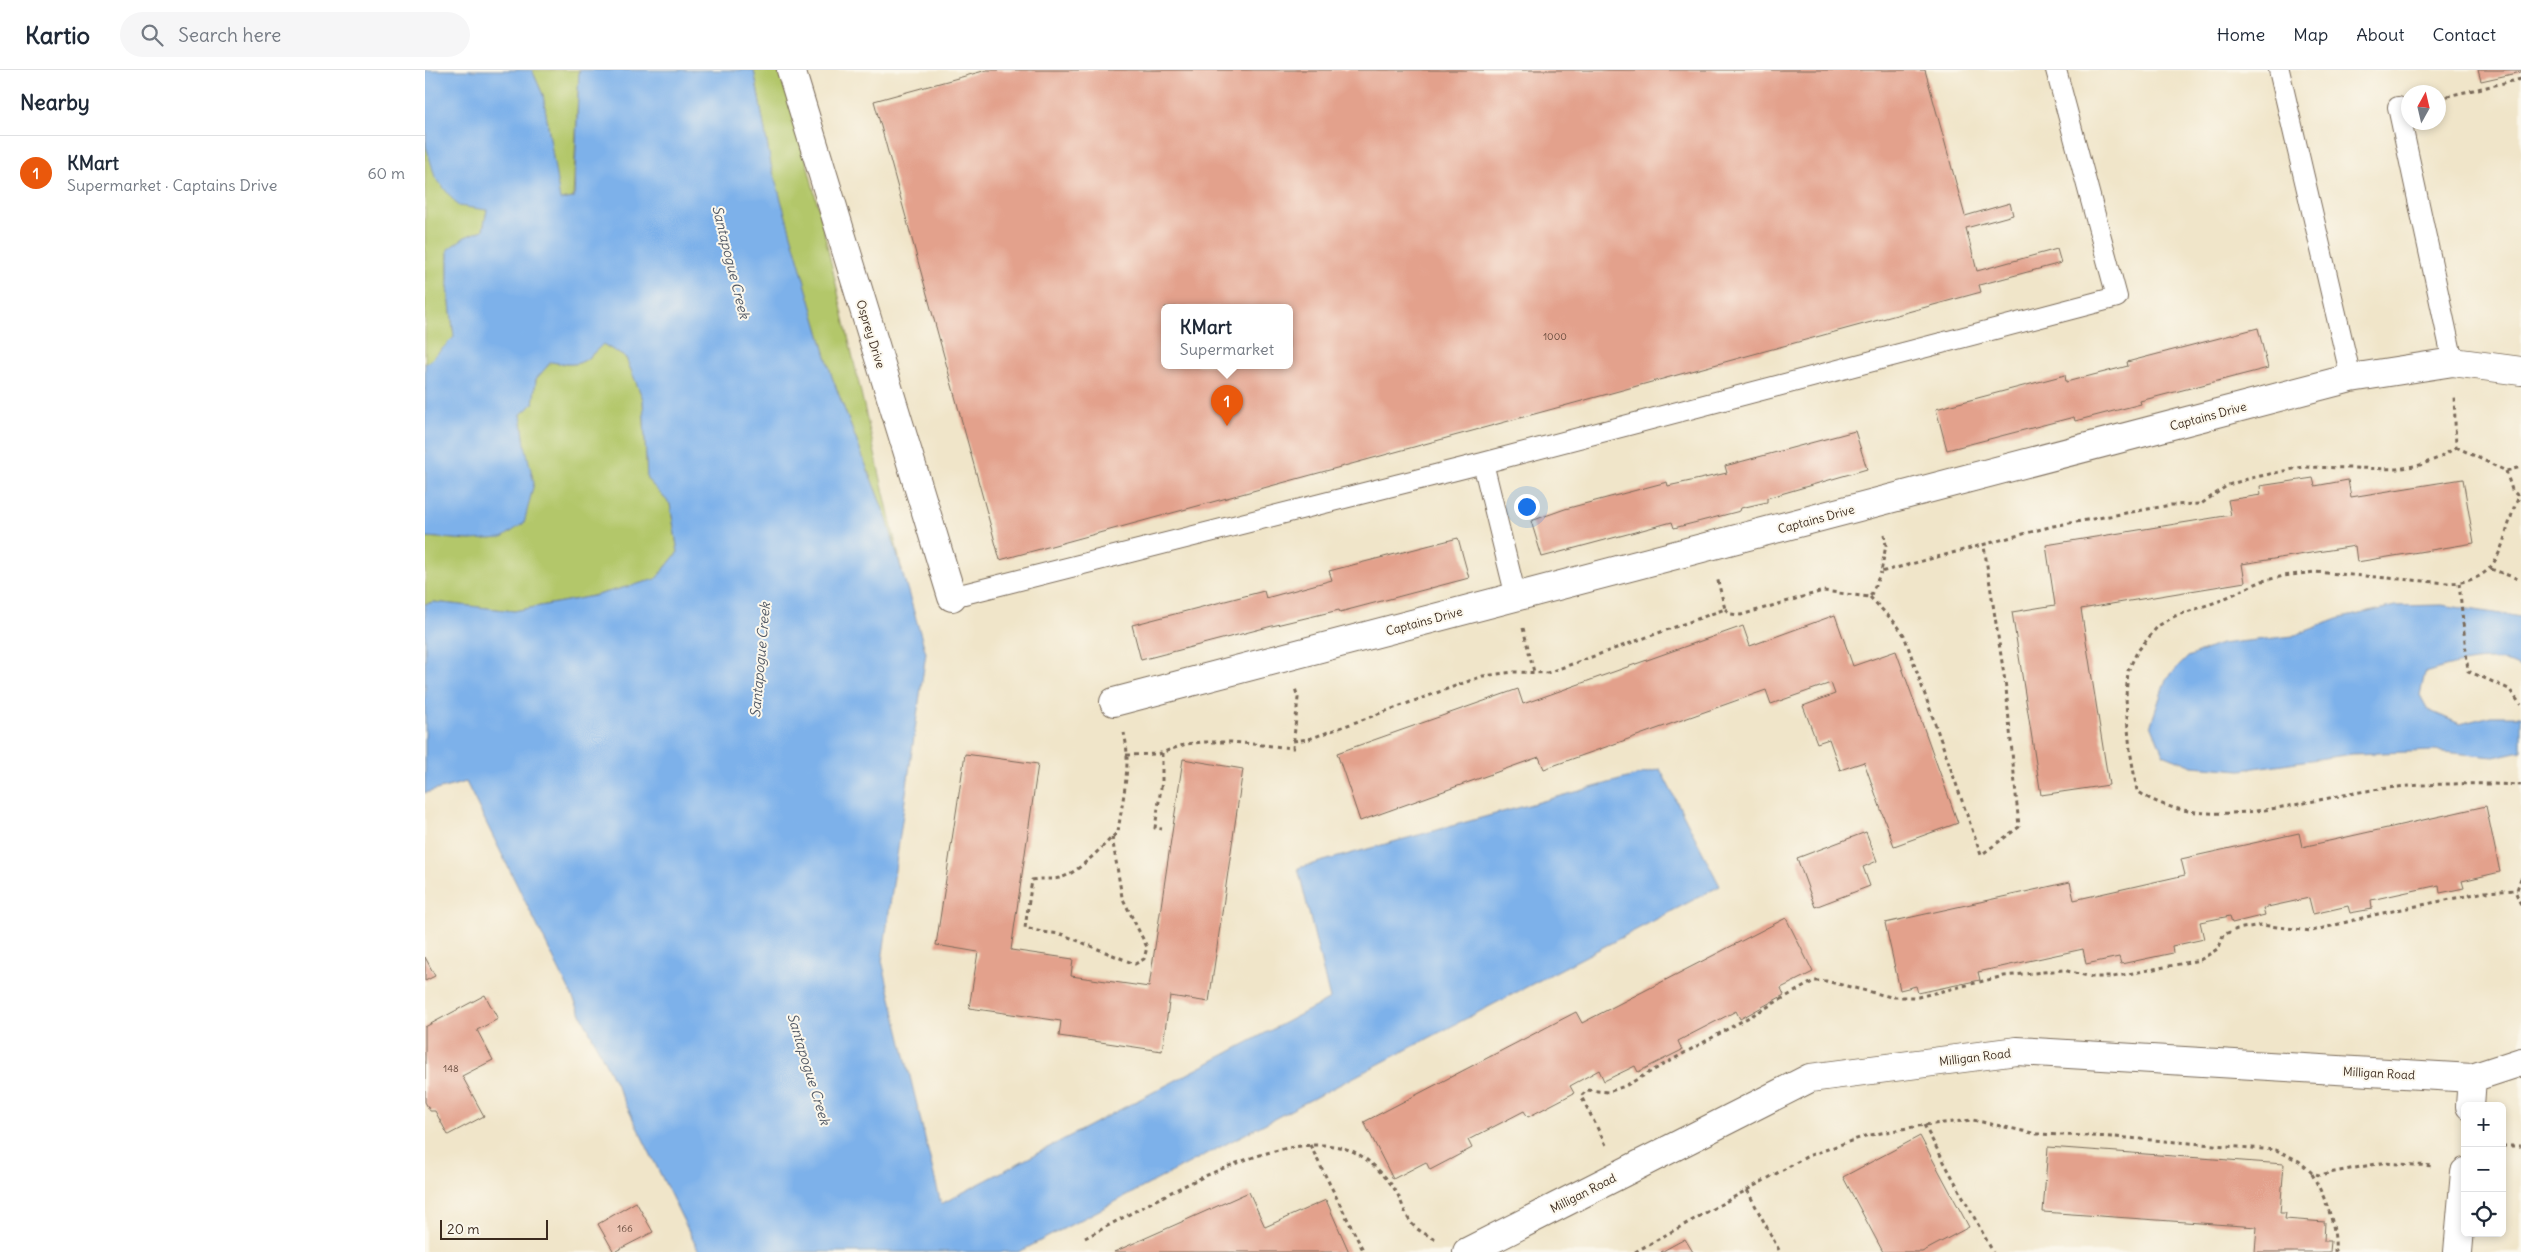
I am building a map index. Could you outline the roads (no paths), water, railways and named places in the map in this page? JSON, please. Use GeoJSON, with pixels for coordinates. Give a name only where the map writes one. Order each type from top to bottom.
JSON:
{"type":"FeatureCollection","features":[{"type":"Feature","properties":{"kind":"street","name":"Osprey Drive"},"geometry":{"type":"LineString","coordinates":[[791,70],[952,597]]}},
{"type":"Feature","properties":{"kind":"street","name":"Captains Drive"},"geometry":{"type":"LineString","coordinates":[[1114,702],[1285,658],[1519,608],[1709,547],[2351,378],[2453,362],[2521,371]]}},
{"type":"Feature","properties":{"kind":"street","name":"Milligan Road"},"geometry":{"type":"LineString","coordinates":[[1455,1248],[1621,1174],[1810,1078],[2017,1051],[2472,1078],[2521,1062]]}},
{"type":"Feature","properties":{"kind":"street"},"geometry":{"type":"LineString","coordinates":[[2470,1102],[2472,1078]]}},
{"type":"Feature","properties":{"kind":"street"},"geometry":{"type":"LineString","coordinates":[[2458,1252],[2463,1192]]}},
{"type":"Feature","properties":{"kind":"lane"},"geometry":{"type":"LineString","coordinates":[[952,597],[1483,463],[2117,297],[2056,70]]}},
{"type":"Feature","properties":{"kind":"lane"},"geometry":{"type":"LineString","coordinates":[[2279,70],[2351,378]]}},
{"type":"Feature","properties":{"kind":"lane"},"geometry":{"type":"LineString","coordinates":[[2398,106],[2453,362]]}},
{"type":"Feature","properties":{"kind":"lane"},"geometry":{"type":"LineString","coordinates":[[1483,463],[1519,608]]}},
{"type":"Feature","properties":{"kind":"water","name":"Santapogue Creek"},"geometry":{"type":"Polygon","coordinates":[[[425,70],[532,70],[543,95],[560,200],[574,198],[579,70],[754,70],[771,165],[832,377],[887,520],[926,653],[882,961],[941,1204],[1330,999],[1298,868],[1660,769],[1720,886],[1019,1252],[699,1252],[466,782],[425,793],[425,604],[434,602],[514,611],[593,596],[656,579],[678,552],[670,504],[647,479],[643,399],[626,358],[603,344],[585,360],[575,364],[551,362],[536,379],[533,404],[521,414],[525,445],[534,483],[524,523],[502,538],[471,540],[425,537],[425,364],[454,337],[448,286],[448,249],[465,237],[483,230],[487,210],[458,206],[435,177],[426,146],[425,70]]]}},
{"type":"Feature","properties":{"kind":"water"},"geometry":{"type":"Polygon","coordinates":[[[2442,605],[2521,617],[2521,668],[2500,660],[2474,661],[2447,666],[2425,673],[2420,695],[2428,710],[2460,724],[2491,716],[2521,716],[2521,751],[2494,757],[2434,751],[2352,754],[2241,770],[2193,766],[2163,754],[2151,724],[2166,679],[2188,657],[2220,644],[2293,636],[2337,619],[2395,606],[2442,605]]]}},
{"type":"Feature","properties":{"kind":"place","name":"KMart"},"geometry":{"type":"Point","coordinates":[1227,426]}}]}
